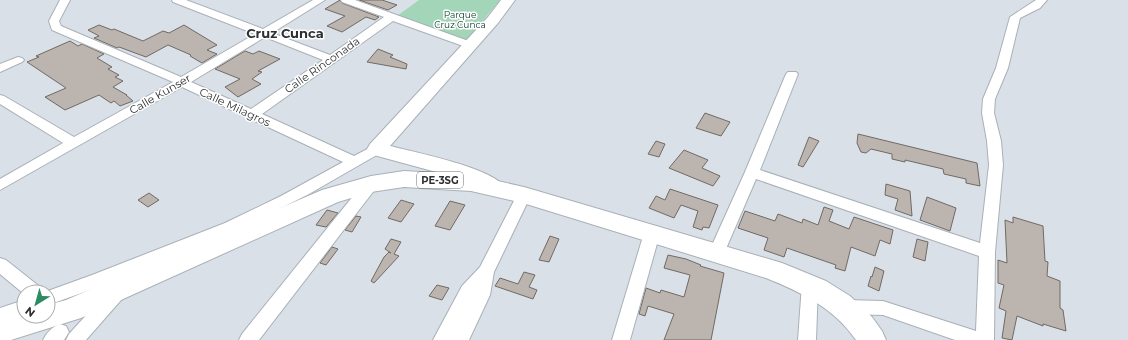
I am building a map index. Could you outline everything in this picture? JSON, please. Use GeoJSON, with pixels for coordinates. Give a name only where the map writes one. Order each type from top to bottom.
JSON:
{"type":"FeatureCollection","features":[{"type":"Feature","properties":{"kind":"main road","name":"PE-3SG"},"geometry":{"type":"LineString","coordinates":[[0,331],[71,310],[122,287],[232,232],[330,196],[371,184],[404,179],[423,179],[470,183],[524,195],[773,270],[810,284],[846,307],[872,340]]}},
{"type":"Feature","properties":{"kind":"street","name":"Calle Milagros"},"geometry":{"type":"LineString","coordinates":[[65,0],[54,21],[56,28],[182,82],[354,162]]}},
{"type":"Feature","properties":{"kind":"street"},"geometry":{"type":"LineString","coordinates":[[178,0],[330,59]]}},
{"type":"Feature","properties":{"kind":"street","name":"Calle Kunser"},"geometry":{"type":"LineString","coordinates":[[0,185],[182,82],[320,0]]}},
{"type":"Feature","properties":{"kind":"street"},"geometry":{"type":"LineString","coordinates":[[346,0],[470,45]]}},
{"type":"Feature","properties":{"kind":"street"},"geometry":{"type":"LineString","coordinates":[[56,295],[232,232],[260,213],[377,149],[493,20],[508,0]]}},
{"type":"Feature","properties":{"kind":"street"},"geometry":{"type":"LineString","coordinates":[[985,340],[987,252],[996,165],[994,141],[988,113],[989,99],[1002,68],[1015,17],[1021,12],[1037,6],[1042,0]]}},
{"type":"Feature","properties":{"kind":"street","name":"Calle Rinconada"},"geometry":{"type":"LineString","coordinates":[[252,115],[393,16]]}},
{"type":"Feature","properties":{"kind":"street"},"geometry":{"type":"LineString","coordinates":[[0,69],[18,60]]}},
{"type":"Feature","properties":{"kind":"street"},"geometry":{"type":"LineString","coordinates":[[716,254],[752,172],[792,74]]}},
{"type":"Feature","properties":{"kind":"street"},"geometry":{"type":"LineString","coordinates":[[0,99],[73,143]]}},
{"type":"Feature","properties":{"kind":"street"},"geometry":{"type":"LineString","coordinates":[[377,149],[469,174],[499,190]]}},
{"type":"Feature","properties":{"kind":"street"},"geometry":{"type":"LineString","coordinates":[[752,172],[987,252]]}},
{"type":"Feature","properties":{"kind":"street"},"geometry":{"type":"LineString","coordinates":[[248,340],[371,184]]}},
{"type":"Feature","properties":{"kind":"street"},"geometry":{"type":"LineString","coordinates":[[460,340],[482,295],[486,272],[524,195]]}},
{"type":"Feature","properties":{"kind":"street"},"geometry":{"type":"LineString","coordinates":[[621,340],[652,233]]}},
{"type":"Feature","properties":{"kind":"street"},"geometry":{"type":"LineString","coordinates":[[0,265],[24,284]]}},
{"type":"Feature","properties":{"kind":"street"},"geometry":{"type":"LineString","coordinates":[[442,340],[468,291],[486,272]]}},
{"type":"Feature","properties":{"kind":"street"},"geometry":{"type":"LineString","coordinates":[[807,340],[810,284]]}},
{"type":"Feature","properties":{"kind":"street"},"geometry":{"type":"LineString","coordinates":[[62,337],[122,287]]}},
{"type":"Feature","properties":{"kind":"street"},"geometry":{"type":"LineString","coordinates":[[846,307],[883,308],[978,340]]}},
{"type":"Feature","properties":{"kind":"street"},"geometry":{"type":"LineString","coordinates":[[0,316],[16,310]]}},
{"type":"Feature","properties":{"kind":"green space","name":"Parque Cruz Cunca"},"geometry":{"type":"Polygon","coordinates":[[[419,0],[500,0],[465,42],[397,16],[419,0]]]}},
{"type":"Feature","properties":{"kind":"building"},"geometry":{"type":"Polygon","coordinates":[[[340,0],[342,3],[379,17],[375,20],[366,17],[342,32],[327,26],[345,16],[325,9],[340,0]]]}},
{"type":"Feature","properties":{"kind":"building"},"geometry":{"type":"Polygon","coordinates":[[[359,0],[382,0],[397,5],[388,10],[359,0]]]}},
{"type":"Feature","properties":{"kind":"building"},"geometry":{"type":"Polygon","coordinates":[[[99,25],[112,30],[114,29],[143,41],[163,31],[169,33],[184,25],[217,45],[207,50],[217,54],[202,63],[190,56],[191,55],[168,45],[146,57],[119,47],[117,48],[94,38],[99,36],[88,30],[99,25]]]}},
{"type":"Feature","properties":{"kind":"building"},"geometry":{"type":"Polygon","coordinates":[[[70,41],[78,46],[82,44],[104,54],[97,58],[112,67],[108,69],[119,75],[115,77],[123,81],[113,87],[127,95],[133,101],[120,106],[114,101],[111,103],[99,95],[65,110],[45,97],[66,88],[27,62],[39,57],[36,56],[70,41]]]}},
{"type":"Feature","properties":{"kind":"building"},"geometry":{"type":"Polygon","coordinates":[[[378,49],[393,55],[390,57],[407,64],[406,69],[367,62],[378,49]]]}},
{"type":"Feature","properties":{"kind":"building"},"geometry":{"type":"Polygon","coordinates":[[[245,51],[253,54],[259,51],[280,59],[258,71],[262,72],[252,79],[261,84],[238,97],[225,87],[240,79],[215,69],[245,51]]]}},
{"type":"Feature","properties":{"kind":"building"},"geometry":{"type":"Polygon","coordinates":[[[705,113],[730,122],[721,136],[696,128],[705,113]]]}},
{"type":"Feature","properties":{"kind":"building"},"geometry":{"type":"Polygon","coordinates":[[[858,134],[977,163],[980,186],[966,183],[966,179],[944,174],[943,169],[905,160],[905,162],[892,159],[892,154],[871,149],[866,153],[861,152],[857,143],[858,134]]]}},
{"type":"Feature","properties":{"kind":"building"},"geometry":{"type":"Polygon","coordinates":[[[809,137],[819,141],[803,167],[798,165],[809,137]]]}},
{"type":"Feature","properties":{"kind":"building"},"geometry":{"type":"Polygon","coordinates":[[[656,141],[665,144],[659,157],[648,154],[656,141]]]}},
{"type":"Feature","properties":{"kind":"building"},"geometry":{"type":"Polygon","coordinates":[[[684,150],[708,160],[702,168],[720,176],[713,186],[669,168],[684,150]]]}},
{"type":"Feature","properties":{"kind":"building"},"geometry":{"type":"Polygon","coordinates":[[[886,184],[910,191],[912,216],[895,210],[898,199],[885,195],[886,184]]]}},
{"type":"Feature","properties":{"kind":"building"},"geometry":{"type":"Polygon","coordinates":[[[670,189],[718,205],[709,228],[703,227],[702,230],[693,227],[698,211],[681,205],[674,218],[649,208],[656,196],[665,200],[670,189]]]}},
{"type":"Feature","properties":{"kind":"building"},"geometry":{"type":"Polygon","coordinates":[[[149,193],[159,200],[148,207],[138,200],[149,193]]]}},
{"type":"Feature","properties":{"kind":"building"},"geometry":{"type":"Polygon","coordinates":[[[927,197],[956,208],[950,231],[920,220],[927,197]]]}},
{"type":"Feature","properties":{"kind":"building"},"geometry":{"type":"Polygon","coordinates":[[[401,200],[414,204],[401,222],[388,218],[401,200]]]}},
{"type":"Feature","properties":{"kind":"building"},"geometry":{"type":"Polygon","coordinates":[[[450,201],[465,205],[450,230],[435,226],[450,201]]]}},
{"type":"Feature","properties":{"kind":"building"},"geometry":{"type":"Polygon","coordinates":[[[824,207],[833,210],[829,221],[849,229],[854,217],[893,230],[890,244],[880,240],[875,256],[851,247],[845,271],[835,268],[836,265],[787,248],[784,257],[764,250],[768,238],[738,228],[745,211],[775,221],[778,214],[802,223],[803,219],[818,225],[824,207]]]}},
{"type":"Feature","properties":{"kind":"building"},"geometry":{"type":"Polygon","coordinates":[[[327,210],[338,213],[326,227],[316,225],[327,210]]]}},
{"type":"Feature","properties":{"kind":"building"},"geometry":{"type":"Polygon","coordinates":[[[356,216],[361,217],[352,232],[345,230],[356,216]]]}},
{"type":"Feature","properties":{"kind":"building"},"geometry":{"type":"Polygon","coordinates":[[[1013,217],[1043,226],[1045,261],[1048,262],[1047,276],[1060,281],[1060,308],[1063,310],[1066,331],[1043,324],[1043,326],[1017,316],[1012,340],[1002,338],[1006,311],[999,308],[1004,285],[998,283],[998,260],[1007,263],[1005,220],[1013,223],[1013,217]]]}},
{"type":"Feature","properties":{"kind":"building"},"geometry":{"type":"Polygon","coordinates":[[[550,236],[559,239],[549,262],[539,260],[550,236]]]}},
{"type":"Feature","properties":{"kind":"building"},"geometry":{"type":"Polygon","coordinates":[[[391,239],[401,242],[394,254],[399,256],[374,283],[371,281],[384,257],[389,252],[391,253],[385,249],[391,239]]]}},
{"type":"Feature","properties":{"kind":"building"},"geometry":{"type":"Polygon","coordinates":[[[917,239],[928,242],[925,261],[913,257],[917,239]]]}},
{"type":"Feature","properties":{"kind":"building"},"geometry":{"type":"Polygon","coordinates":[[[332,247],[338,249],[326,265],[320,263],[332,247]]]}},
{"type":"Feature","properties":{"kind":"building"},"geometry":{"type":"Polygon","coordinates":[[[668,255],[686,259],[701,265],[700,266],[724,273],[711,340],[664,340],[674,314],[648,306],[645,316],[639,314],[646,288],[660,293],[661,290],[684,297],[690,275],[664,268],[668,255]]]}},
{"type":"Feature","properties":{"kind":"building"},"geometry":{"type":"Polygon","coordinates":[[[875,267],[884,271],[879,291],[868,286],[875,267]]]}},
{"type":"Feature","properties":{"kind":"building"},"geometry":{"type":"Polygon","coordinates":[[[524,272],[535,275],[529,287],[537,290],[533,299],[495,286],[500,278],[518,284],[524,272]]]}},
{"type":"Feature","properties":{"kind":"building"},"geometry":{"type":"Polygon","coordinates":[[[437,285],[449,288],[442,300],[429,296],[437,285]]]}},
{"type":"Feature","properties":{"kind":"district","name":"Cruz Cunca"},"geometry":{"type":"Point","coordinates":[285,33]}}]}
